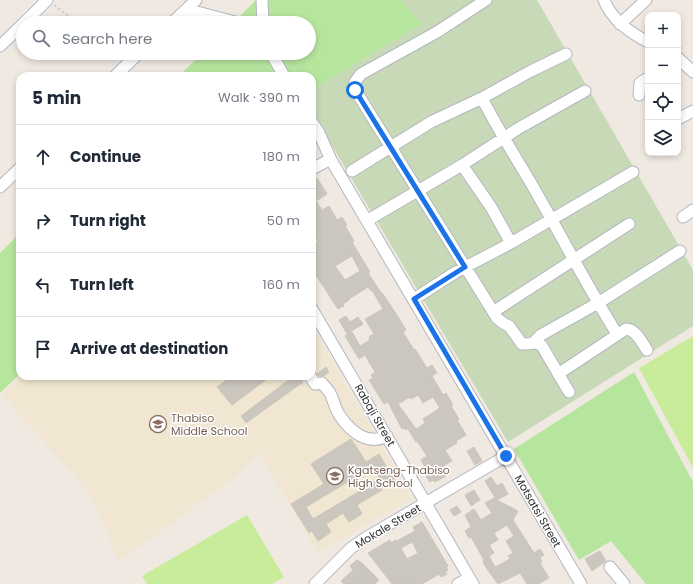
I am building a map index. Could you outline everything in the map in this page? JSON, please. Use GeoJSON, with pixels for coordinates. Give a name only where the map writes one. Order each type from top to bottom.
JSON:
{"type":"FeatureCollection","features":[{"type":"Feature","properties":{"kind":"street"},"geometry":{"type":"LineString","coordinates":[[180,16],[196,0]]}},
{"type":"Feature","properties":{"kind":"street"},"geometry":{"type":"LineString","coordinates":[[262,0],[263,16]]}},
{"type":"Feature","properties":{"kind":"street"},"geometry":{"type":"LineString","coordinates":[[486,0],[437,32],[361,74],[356,79],[354,85],[355,90],[493,312],[503,323],[509,326],[522,344],[533,343],[542,346],[569,392]]}},
{"type":"Feature","properties":{"kind":"street"},"geometry":{"type":"LineString","coordinates":[[604,0],[611,13],[620,24],[645,40]]}},
{"type":"Feature","properties":{"kind":"street"},"geometry":{"type":"LineString","coordinates":[[620,24],[646,0]]}},
{"type":"Feature","properties":{"kind":"street"},"geometry":{"type":"LineString","coordinates":[[32,16],[50,2]]}},
{"type":"Feature","properties":{"kind":"street"},"geometry":{"type":"LineString","coordinates":[[184,12],[197,12],[212,16]]}},
{"type":"Feature","properties":{"kind":"street"},"geometry":{"type":"LineString","coordinates":[[0,46],[16,30]]}},
{"type":"Feature","properties":{"kind":"street"},"geometry":{"type":"LineString","coordinates":[[352,171],[431,122],[482,98],[529,72],[566,54]]}},
{"type":"Feature","properties":{"kind":"street"},"geometry":{"type":"LineString","coordinates":[[119,72],[132,60]]}},
{"type":"Feature","properties":{"kind":"street"},"geometry":{"type":"LineString","coordinates":[[275,60],[282,72]]}},
{"type":"Feature","properties":{"kind":"street"},"geometry":{"type":"LineString","coordinates":[[681,61],[693,72]]}},
{"type":"Feature","properties":{"kind":"street"},"geometry":{"type":"LineString","coordinates":[[640,95],[640,83],[645,80]]}},
{"type":"Feature","properties":{"kind":"street"},"geometry":{"type":"LineString","coordinates":[[368,220],[462,165],[519,128],[585,91]]}},
{"type":"Feature","properties":{"kind":"street"},"geometry":{"type":"LineString","coordinates":[[482,98],[503,138],[617,334]]}},
{"type":"Feature","properties":{"kind":"street"},"geometry":{"type":"LineString","coordinates":[[681,117],[693,111]]}},
{"type":"Feature","properties":{"kind":"street","name":"Motsatsi Street"},"geometry":{"type":"LineString","coordinates":[[316,128],[331,160],[368,220],[581,584]]}},
{"type":"Feature","properties":{"kind":"street"},"geometry":{"type":"LineString","coordinates":[[316,167],[331,160]]}},
{"type":"Feature","properties":{"kind":"street"},"geometry":{"type":"LineString","coordinates":[[462,165],[491,207],[511,243]]}},
{"type":"Feature","properties":{"kind":"street"},"geometry":{"type":"LineString","coordinates":[[0,187],[16,172]]}},
{"type":"Feature","properties":{"kind":"street"},"geometry":{"type":"LineString","coordinates":[[414,299],[465,267],[511,243],[633,172]]}},
{"type":"Feature","properties":{"kind":"street"},"geometry":{"type":"LineString","coordinates":[[683,217],[693,210]]}},
{"type":"Feature","properties":{"kind":"street"},"geometry":{"type":"LineString","coordinates":[[493,312],[629,224]]}},
{"type":"Feature","properties":{"kind":"street"},"geometry":{"type":"LineString","coordinates":[[533,343],[541,335],[598,303],[680,251]]}},
{"type":"Feature","properties":{"kind":"street","name":"Rabaji Street"},"geometry":{"type":"LineString","coordinates":[[316,316],[471,581]]}},
{"type":"Feature","properties":{"kind":"street"},"geometry":{"type":"LineString","coordinates":[[558,374],[625,329],[632,330],[647,350]]}},
{"type":"Feature","properties":{"kind":"street"},"geometry":{"type":"LineString","coordinates":[[312,380],[315,384],[322,383],[330,392],[334,405],[340,416],[354,431],[364,438],[373,440],[380,440],[387,436]]}},
{"type":"Feature","properties":{"kind":"street"},"geometry":{"type":"LineString","coordinates":[[426,503],[506,456]]}},
{"type":"Feature","properties":{"kind":"street","name":"Mokale Street"},"geometry":{"type":"LineString","coordinates":[[315,584],[351,548],[426,503]]}},
{"type":"Feature","properties":{"kind":"street"},"geometry":{"type":"LineString","coordinates":[[610,567],[624,584]]}},
{"type":"Feature","properties":{"kind":"street"},"geometry":{"type":"LineString","coordinates":[[458,584],[471,581]]}},
{"type":"Feature","properties":{"kind":"path"},"geometry":{"type":"LineString","coordinates":[[50,2],[69,16]]}},
{"type":"Feature","properties":{"kind":"shaded area","name":"Thabiso Middle School"},"geometry":{"type":"Polygon","coordinates":[[[316,333],[412,498],[318,553],[259,453],[230,481],[118,562],[94,501],[81,483],[2,395],[18,380],[316,380],[316,333]]]}},
{"type":"Feature","properties":{"kind":"green space"},"geometry":{"type":"Polygon","coordinates":[[[256,0],[401,0],[422,24],[316,88],[316,72],[183,72],[195,60],[316,60],[316,16],[240,16],[256,0]]]}},
{"type":"Feature","properties":{"kind":"green space"},"geometry":{"type":"Polygon","coordinates":[[[401,0],[537,0],[693,270],[693,326],[508,442],[316,119],[316,88],[422,24],[401,0]]]}},
{"type":"Feature","properties":{"kind":"green space"},"geometry":{"type":"Polygon","coordinates":[[[16,237],[16,378],[0,393],[0,253],[16,237]]]}},
{"type":"Feature","properties":{"kind":"green space"},"geometry":{"type":"Polygon","coordinates":[[[693,336],[693,468],[639,368],[693,336]]]}},
{"type":"Feature","properties":{"kind":"green space"},"geometry":{"type":"Polygon","coordinates":[[[634,372],[693,482],[693,584],[646,584],[611,541],[579,560],[514,449],[634,372]]]}},
{"type":"Feature","properties":{"kind":"green space"},"geometry":{"type":"Polygon","coordinates":[[[247,515],[284,577],[272,584],[147,584],[142,576],[247,515]]]}},
{"type":"Feature","properties":{"kind":"building"},"geometry":{"type":"Polygon","coordinates":[[[317,178],[327,194],[316,201],[316,179],[317,178]]]}},
{"type":"Feature","properties":{"kind":"building"},"geometry":{"type":"Polygon","coordinates":[[[316,201],[322,210],[329,206],[337,220],[342,217],[347,225],[345,226],[354,241],[352,242],[370,272],[368,273],[406,330],[403,332],[414,350],[415,349],[427,368],[432,365],[437,373],[432,376],[443,395],[446,393],[453,405],[451,406],[459,419],[457,420],[466,435],[456,441],[457,443],[445,450],[452,461],[443,466],[448,475],[435,482],[433,480],[430,482],[426,476],[429,474],[421,460],[427,456],[408,429],[402,429],[388,402],[384,404],[369,380],[373,378],[371,375],[375,372],[365,355],[359,359],[345,336],[352,332],[360,346],[370,340],[369,337],[374,334],[365,319],[383,309],[372,290],[371,291],[368,287],[349,299],[343,304],[344,306],[338,309],[316,275],[316,242],[318,241],[316,238],[316,201]],[[352,256],[335,266],[345,280],[360,271],[352,256]],[[418,395],[411,399],[410,397],[398,404],[416,429],[425,423],[423,419],[440,408],[433,397],[423,403],[418,395]]]}},
{"type":"Feature","properties":{"kind":"building"},"geometry":{"type":"Polygon","coordinates":[[[346,316],[350,322],[358,317],[363,324],[347,334],[339,320],[346,316]]]}},
{"type":"Feature","properties":{"kind":"building"},"geometry":{"type":"Polygon","coordinates":[[[326,367],[329,372],[324,376],[319,376],[317,374],[326,367]]]}},
{"type":"Feature","properties":{"kind":"building"},"geometry":{"type":"Polygon","coordinates":[[[227,380],[266,380],[232,405],[217,387],[227,380]]]}},
{"type":"Feature","properties":{"kind":"building"},"geometry":{"type":"Polygon","coordinates":[[[289,380],[302,380],[303,382],[246,423],[241,416],[289,380]]]}},
{"type":"Feature","properties":{"kind":"building"},"geometry":{"type":"Polygon","coordinates":[[[351,439],[366,462],[379,454],[395,481],[381,488],[382,490],[357,505],[362,514],[349,522],[343,513],[326,524],[331,532],[318,541],[312,531],[309,533],[291,504],[324,484],[311,464],[351,439]],[[372,467],[306,507],[313,519],[380,479],[372,467]]]}},
{"type":"Feature","properties":{"kind":"building"},"geometry":{"type":"Polygon","coordinates":[[[474,447],[482,461],[475,465],[467,451],[474,447]]]}},
{"type":"Feature","properties":{"kind":"building"},"geometry":{"type":"Polygon","coordinates":[[[491,477],[497,486],[502,483],[508,494],[497,500],[518,511],[513,520],[534,553],[540,549],[544,555],[540,557],[542,562],[540,563],[549,578],[538,584],[527,584],[520,573],[498,584],[485,566],[484,560],[471,537],[469,538],[465,531],[471,527],[465,515],[474,509],[481,520],[492,513],[485,503],[494,498],[496,499],[485,481],[491,477]],[[507,525],[494,533],[498,540],[489,545],[494,553],[489,556],[495,567],[510,559],[508,556],[513,553],[506,541],[514,536],[507,525]]]}},
{"type":"Feature","properties":{"kind":"building"},"geometry":{"type":"Polygon","coordinates":[[[474,490],[480,500],[471,506],[465,495],[474,490]]]}},
{"type":"Feature","properties":{"kind":"building"},"geometry":{"type":"Polygon","coordinates":[[[457,506],[461,512],[454,516],[450,510],[457,506]]]}},
{"type":"Feature","properties":{"kind":"building"},"geometry":{"type":"Polygon","coordinates":[[[422,522],[448,566],[446,567],[448,570],[445,572],[447,574],[441,577],[439,574],[422,584],[392,584],[368,553],[390,540],[391,543],[396,540],[397,541],[415,531],[413,527],[422,522]],[[412,542],[401,548],[407,559],[418,553],[412,542]]]}},
{"type":"Feature","properties":{"kind":"building"},"geometry":{"type":"Polygon","coordinates":[[[600,551],[606,561],[592,571],[585,559],[600,551]]]}},
{"type":"Feature","properties":{"kind":"building"},"geometry":{"type":"Polygon","coordinates":[[[357,560],[379,580],[375,584],[344,584],[341,581],[353,570],[350,566],[357,560]]]}},
{"type":"Feature","properties":{"kind":"place","name":"Thabiso Middle School"},"geometry":{"type":"Point","coordinates":[158,424]}},
{"type":"Feature","properties":{"kind":"place","name":"Kgatseng-Thabiso High School"},"geometry":{"type":"Point","coordinates":[335,476]}},
{"type":"Feature","properties":{"kind":"route"},"geometry":{"type":"LineString","coordinates":[[355,90],[465,267],[414,299],[506,456]]}}]}
